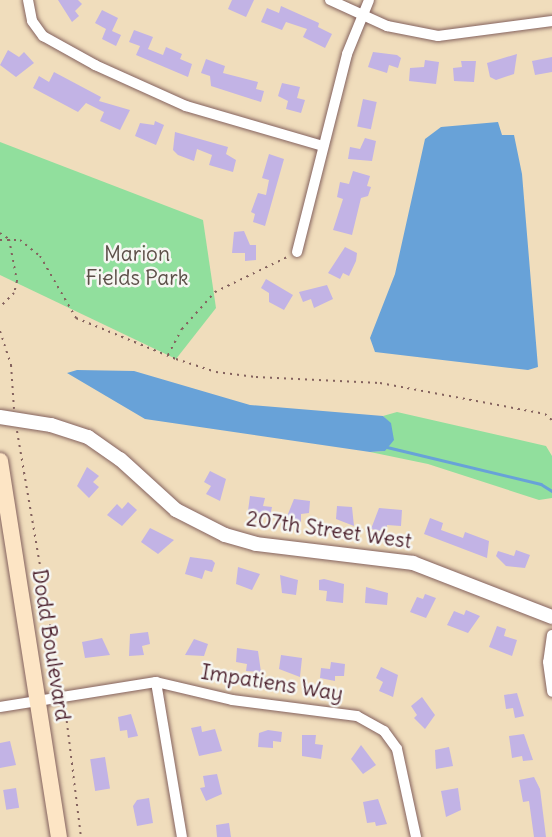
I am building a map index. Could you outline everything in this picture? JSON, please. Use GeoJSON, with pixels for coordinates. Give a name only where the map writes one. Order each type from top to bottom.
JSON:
{"type":"FeatureCollection","features":[{"type":"Feature","properties":{"kind":"main road","name":"Dodd Boulevard"},"geometry":{"type":"LineString","coordinates":[[0,461],[59,837]]}},
{"type":"Feature","properties":{"kind":"street"},"geometry":{"type":"LineString","coordinates":[[28,0],[33,21],[43,36],[95,65],[186,106],[323,146]]}},
{"type":"Feature","properties":{"kind":"street"},"geometry":{"type":"LineString","coordinates":[[330,0],[412,33],[438,36],[552,21]]}},
{"type":"Feature","properties":{"kind":"street"},"geometry":{"type":"LineString","coordinates":[[297,252],[323,146],[362,15],[369,0]]}},
{"type":"Feature","properties":{"kind":"street","name":"207th Street West"},"geometry":{"type":"LineString","coordinates":[[0,417],[65,428],[99,443],[176,510],[225,535],[256,544],[413,563],[552,617]]}},
{"type":"Feature","properties":{"kind":"street"},"geometry":{"type":"LineString","coordinates":[[552,635],[548,662],[552,692]]}},
{"type":"Feature","properties":{"kind":"street"},"geometry":{"type":"LineString","coordinates":[[156,682],[182,837]]}},
{"type":"Feature","properties":{"kind":"street","name":"Impatiens Way"},"geometry":{"type":"LineString","coordinates":[[0,707],[156,682],[232,700],[346,714],[376,725],[401,758],[416,837]]}},
{"type":"Feature","properties":{"kind":"path"},"geometry":{"type":"LineString","coordinates":[[0,233],[9,239],[16,288],[0,307]]}},
{"type":"Feature","properties":{"kind":"path"},"geometry":{"type":"LineString","coordinates":[[0,240],[20,240],[40,256],[76,318],[168,356],[216,372],[380,383],[545,414],[552,420]]}},
{"type":"Feature","properties":{"kind":"path"},"geometry":{"type":"LineString","coordinates":[[168,356],[182,329],[215,292],[297,252]]}},
{"type":"Feature","properties":{"kind":"path"},"geometry":{"type":"LineString","coordinates":[[0,331],[10,365],[15,419],[63,696],[80,837]]}},
{"type":"Feature","properties":{"kind":"green space","name":"Marion Fields Park"},"geometry":{"type":"Polygon","coordinates":[[[0,142],[203,220],[216,308],[176,359],[0,275],[0,142]]]}},
{"type":"Feature","properties":{"kind":"green space"},"geometry":{"type":"Polygon","coordinates":[[[397,412],[546,446],[552,456],[552,498],[539,500],[428,464],[370,452],[385,451],[391,424],[383,416],[397,412]]]}},
{"type":"Feature","properties":{"kind":"water"},"geometry":{"type":"Polygon","coordinates":[[[498,122],[502,135],[514,135],[522,174],[538,367],[528,370],[375,352],[370,338],[395,274],[425,139],[441,127],[498,122]]]}},
{"type":"Feature","properties":{"kind":"water"},"geometry":{"type":"Polygon","coordinates":[[[77,370],[134,371],[250,405],[383,416],[391,423],[394,440],[385,451],[370,452],[145,419],[67,373],[77,370]]]}},
{"type":"Feature","properties":{"kind":"building"},"geometry":{"type":"Polygon","coordinates":[[[58,0],[78,0],[82,4],[75,11],[79,16],[72,22],[58,0]]]}},
{"type":"Feature","properties":{"kind":"building"},"geometry":{"type":"Polygon","coordinates":[[[232,0],[254,0],[246,17],[228,9],[232,0]]]}},
{"type":"Feature","properties":{"kind":"building"},"geometry":{"type":"Polygon","coordinates":[[[281,6],[319,23],[318,27],[332,34],[325,48],[303,37],[307,29],[286,22],[282,30],[261,22],[267,8],[279,13],[281,6]]]}},
{"type":"Feature","properties":{"kind":"building"},"geometry":{"type":"Polygon","coordinates":[[[102,10],[118,18],[112,31],[121,35],[116,46],[102,39],[106,29],[95,23],[102,10]]]}},
{"type":"Feature","properties":{"kind":"building"},"geometry":{"type":"Polygon","coordinates":[[[134,30],[153,37],[148,49],[163,55],[166,47],[182,54],[180,59],[192,64],[188,77],[136,55],[140,46],[129,42],[134,30]]]}},
{"type":"Feature","properties":{"kind":"building"},"geometry":{"type":"Polygon","coordinates":[[[8,50],[19,57],[24,52],[34,63],[16,77],[0,65],[8,50]]]}},
{"type":"Feature","properties":{"kind":"building"},"geometry":{"type":"Polygon","coordinates":[[[373,52],[397,55],[401,58],[398,68],[389,65],[387,73],[368,67],[373,52]]]}},
{"type":"Feature","properties":{"kind":"building"},"geometry":{"type":"Polygon","coordinates":[[[517,54],[514,74],[496,80],[490,77],[487,63],[517,54]]]}},
{"type":"Feature","properties":{"kind":"building"},"geometry":{"type":"Polygon","coordinates":[[[552,57],[552,72],[535,75],[532,61],[552,57]]]}},
{"type":"Feature","properties":{"kind":"building"},"geometry":{"type":"Polygon","coordinates":[[[206,59],[225,66],[223,73],[258,82],[256,89],[264,91],[261,102],[211,86],[210,76],[201,73],[206,59]]]}},
{"type":"Feature","properties":{"kind":"building"},"geometry":{"type":"Polygon","coordinates":[[[425,60],[439,62],[436,84],[409,81],[410,68],[424,67],[425,60]]]}},
{"type":"Feature","properties":{"kind":"building"},"geometry":{"type":"Polygon","coordinates":[[[461,61],[476,61],[474,82],[454,81],[453,68],[462,67],[461,61]]]}},
{"type":"Feature","properties":{"kind":"building"},"geometry":{"type":"Polygon","coordinates":[[[54,72],[101,97],[99,101],[130,110],[120,130],[100,121],[104,112],[86,103],[78,112],[33,88],[39,76],[49,82],[54,72]]]}},
{"type":"Feature","properties":{"kind":"building"},"geometry":{"type":"Polygon","coordinates":[[[282,83],[300,87],[297,98],[305,100],[301,113],[286,109],[288,101],[278,96],[282,83]]]}},
{"type":"Feature","properties":{"kind":"building"},"geometry":{"type":"Polygon","coordinates":[[[363,99],[377,102],[371,129],[357,126],[363,99]]]}},
{"type":"Feature","properties":{"kind":"building"},"geometry":{"type":"Polygon","coordinates":[[[155,121],[164,125],[156,145],[135,136],[140,123],[154,125],[155,121]]]}},
{"type":"Feature","properties":{"kind":"building"},"geometry":{"type":"Polygon","coordinates":[[[175,132],[228,147],[226,154],[236,160],[233,172],[209,165],[212,155],[197,149],[194,161],[178,155],[173,150],[175,132]]]}},
{"type":"Feature","properties":{"kind":"building"},"geometry":{"type":"Polygon","coordinates":[[[365,138],[376,141],[372,161],[348,159],[350,147],[360,149],[365,138]]]}},
{"type":"Feature","properties":{"kind":"building"},"geometry":{"type":"Polygon","coordinates":[[[269,154],[284,159],[265,226],[253,222],[255,214],[251,212],[258,193],[266,195],[269,180],[262,178],[269,154]]]}},
{"type":"Feature","properties":{"kind":"building"},"geometry":{"type":"Polygon","coordinates":[[[353,171],[370,176],[367,186],[371,187],[368,196],[361,198],[352,235],[333,230],[343,199],[337,197],[340,182],[349,184],[353,171]]]}},
{"type":"Feature","properties":{"kind":"building"},"geometry":{"type":"Polygon","coordinates":[[[244,231],[250,245],[256,245],[256,260],[245,261],[245,253],[232,253],[234,232],[244,231]]]}},
{"type":"Feature","properties":{"kind":"building"},"geometry":{"type":"Polygon","coordinates":[[[345,247],[357,253],[356,261],[349,276],[343,273],[340,279],[328,273],[345,247]]]}},
{"type":"Feature","properties":{"kind":"building"},"geometry":{"type":"Polygon","coordinates":[[[266,279],[293,295],[284,310],[269,302],[269,293],[261,288],[266,279]]]}},
{"type":"Feature","properties":{"kind":"building"},"geometry":{"type":"Polygon","coordinates":[[[327,285],[333,299],[314,308],[311,299],[303,302],[299,292],[327,285]]]}},
{"type":"Feature","properties":{"kind":"building"},"geometry":{"type":"Polygon","coordinates":[[[87,467],[99,476],[93,482],[99,487],[89,498],[77,486],[87,467]]]}},
{"type":"Feature","properties":{"kind":"building"},"geometry":{"type":"Polygon","coordinates":[[[210,471],[226,479],[220,501],[206,494],[211,486],[204,482],[210,471]]]}},
{"type":"Feature","properties":{"kind":"building"},"geometry":{"type":"Polygon","coordinates":[[[250,496],[265,498],[263,506],[272,507],[270,517],[248,511],[250,496]]]}},
{"type":"Feature","properties":{"kind":"building"},"geometry":{"type":"Polygon","coordinates":[[[294,499],[310,501],[309,513],[301,514],[301,522],[286,519],[294,499]]]}},
{"type":"Feature","properties":{"kind":"building"},"geometry":{"type":"Polygon","coordinates":[[[128,502],[137,510],[122,526],[107,515],[117,504],[122,509],[128,502]]]}},
{"type":"Feature","properties":{"kind":"building"},"geometry":{"type":"Polygon","coordinates":[[[337,506],[352,507],[354,526],[336,519],[337,506]]]}},
{"type":"Feature","properties":{"kind":"building"},"geometry":{"type":"Polygon","coordinates":[[[379,508],[402,510],[401,526],[387,525],[386,532],[371,529],[379,508]]]}},
{"type":"Feature","properties":{"kind":"building"},"geometry":{"type":"Polygon","coordinates":[[[430,518],[443,523],[441,530],[463,538],[465,532],[489,541],[487,558],[424,534],[430,518]]]}},
{"type":"Feature","properties":{"kind":"building"},"geometry":{"type":"Polygon","coordinates":[[[150,528],[174,540],[158,554],[141,542],[150,528]]]}},
{"type":"Feature","properties":{"kind":"building"},"geometry":{"type":"Polygon","coordinates":[[[516,550],[530,555],[525,568],[506,566],[496,556],[498,551],[514,556],[516,550]]]}},
{"type":"Feature","properties":{"kind":"building"},"geometry":{"type":"Polygon","coordinates":[[[190,557],[212,560],[215,563],[212,572],[205,570],[202,579],[185,574],[190,557]]]}},
{"type":"Feature","properties":{"kind":"building"},"geometry":{"type":"Polygon","coordinates":[[[238,567],[260,574],[252,590],[236,584],[238,567]]]}},
{"type":"Feature","properties":{"kind":"building"},"geometry":{"type":"Polygon","coordinates":[[[280,575],[298,580],[296,595],[282,593],[280,575]]]}},
{"type":"Feature","properties":{"kind":"building"},"geometry":{"type":"Polygon","coordinates":[[[319,580],[344,584],[343,603],[326,601],[327,591],[319,590],[319,580]]]}},
{"type":"Feature","properties":{"kind":"building"},"geometry":{"type":"Polygon","coordinates":[[[366,587],[388,593],[387,605],[365,603],[366,587]]]}},
{"type":"Feature","properties":{"kind":"building"},"geometry":{"type":"Polygon","coordinates":[[[425,594],[436,598],[426,618],[410,612],[417,597],[423,599],[425,594]]]}},
{"type":"Feature","properties":{"kind":"building"},"geometry":{"type":"Polygon","coordinates":[[[466,610],[480,616],[468,633],[447,625],[454,611],[464,615],[466,610]]]}},
{"type":"Feature","properties":{"kind":"building"},"geometry":{"type":"Polygon","coordinates":[[[497,626],[506,629],[504,636],[517,640],[512,656],[489,647],[497,626]]]}},
{"type":"Feature","properties":{"kind":"building"},"geometry":{"type":"Polygon","coordinates":[[[148,632],[150,644],[142,646],[144,655],[129,656],[130,634],[148,632]]]}},
{"type":"Feature","properties":{"kind":"building"},"geometry":{"type":"Polygon","coordinates":[[[102,638],[110,655],[85,658],[82,642],[102,638]]]}},
{"type":"Feature","properties":{"kind":"building"},"geometry":{"type":"Polygon","coordinates":[[[194,639],[208,644],[204,656],[185,655],[194,639]]]}},
{"type":"Feature","properties":{"kind":"building"},"geometry":{"type":"Polygon","coordinates":[[[237,648],[258,651],[261,672],[246,671],[247,664],[236,662],[237,648]]]}},
{"type":"Feature","properties":{"kind":"building"},"geometry":{"type":"Polygon","coordinates":[[[281,655],[302,658],[300,677],[279,669],[281,655]]]}},
{"type":"Feature","properties":{"kind":"building"},"geometry":{"type":"Polygon","coordinates":[[[331,662],[345,664],[344,676],[335,676],[335,681],[320,678],[321,668],[330,669],[331,662]]]}},
{"type":"Feature","properties":{"kind":"building"},"geometry":{"type":"Polygon","coordinates":[[[381,667],[398,675],[393,697],[379,691],[383,682],[376,678],[381,667]]]}},
{"type":"Feature","properties":{"kind":"building"},"geometry":{"type":"Polygon","coordinates":[[[517,693],[524,716],[515,718],[513,708],[506,709],[504,695],[517,693]]]}},
{"type":"Feature","properties":{"kind":"building"},"geometry":{"type":"Polygon","coordinates":[[[422,697],[435,715],[425,729],[414,718],[417,715],[411,706],[422,697]]]}},
{"type":"Feature","properties":{"kind":"building"},"geometry":{"type":"Polygon","coordinates":[[[131,714],[138,736],[128,738],[127,730],[120,731],[118,717],[131,714]]]}},
{"type":"Feature","properties":{"kind":"building"},"geometry":{"type":"Polygon","coordinates":[[[201,726],[202,732],[215,729],[222,751],[199,756],[191,728],[201,726]]]}},
{"type":"Feature","properties":{"kind":"building"},"geometry":{"type":"Polygon","coordinates":[[[268,730],[282,732],[281,742],[273,741],[273,748],[258,747],[259,733],[268,730]]]}},
{"type":"Feature","properties":{"kind":"building"},"geometry":{"type":"Polygon","coordinates":[[[524,734],[533,760],[523,761],[522,756],[512,758],[509,736],[524,734]]]}},
{"type":"Feature","properties":{"kind":"building"},"geometry":{"type":"Polygon","coordinates":[[[302,735],[316,735],[315,744],[323,745],[321,759],[302,756],[302,735]]]}},
{"type":"Feature","properties":{"kind":"building"},"geometry":{"type":"Polygon","coordinates":[[[10,741],[16,765],[0,768],[0,743],[10,741]]]}},
{"type":"Feature","properties":{"kind":"building"},"geometry":{"type":"Polygon","coordinates":[[[361,745],[376,765],[363,774],[351,759],[361,745]]]}},
{"type":"Feature","properties":{"kind":"building"},"geometry":{"type":"Polygon","coordinates":[[[449,747],[453,766],[436,769],[435,750],[449,747]]]}},
{"type":"Feature","properties":{"kind":"building"},"geometry":{"type":"Polygon","coordinates":[[[105,757],[110,789],[95,791],[90,759],[105,757]]]}},
{"type":"Feature","properties":{"kind":"building"},"geometry":{"type":"Polygon","coordinates":[[[217,774],[222,794],[206,801],[200,788],[205,787],[203,776],[217,774]]]}},
{"type":"Feature","properties":{"kind":"building"},"geometry":{"type":"Polygon","coordinates":[[[534,777],[540,789],[546,837],[534,837],[529,801],[523,802],[519,780],[534,777]]]}},
{"type":"Feature","properties":{"kind":"building"},"geometry":{"type":"Polygon","coordinates":[[[16,788],[19,808],[6,810],[3,790],[16,788]]]}},
{"type":"Feature","properties":{"kind":"building"},"geometry":{"type":"Polygon","coordinates":[[[458,788],[461,810],[446,817],[441,791],[458,788]]]}},
{"type":"Feature","properties":{"kind":"building"},"geometry":{"type":"Polygon","coordinates":[[[149,798],[153,823],[137,826],[133,806],[137,800],[149,798]]]}},
{"type":"Feature","properties":{"kind":"building"},"geometry":{"type":"Polygon","coordinates":[[[378,799],[387,824],[376,826],[375,822],[367,823],[363,802],[378,799]]]}},
{"type":"Feature","properties":{"kind":"building"},"geometry":{"type":"Polygon","coordinates":[[[229,823],[231,837],[217,837],[216,825],[229,823]]]}},
{"type":"Feature","properties":{"kind":"waterway"},"geometry":{"type":"LineString","coordinates":[[387,447],[541,484],[552,491]]}}]}
